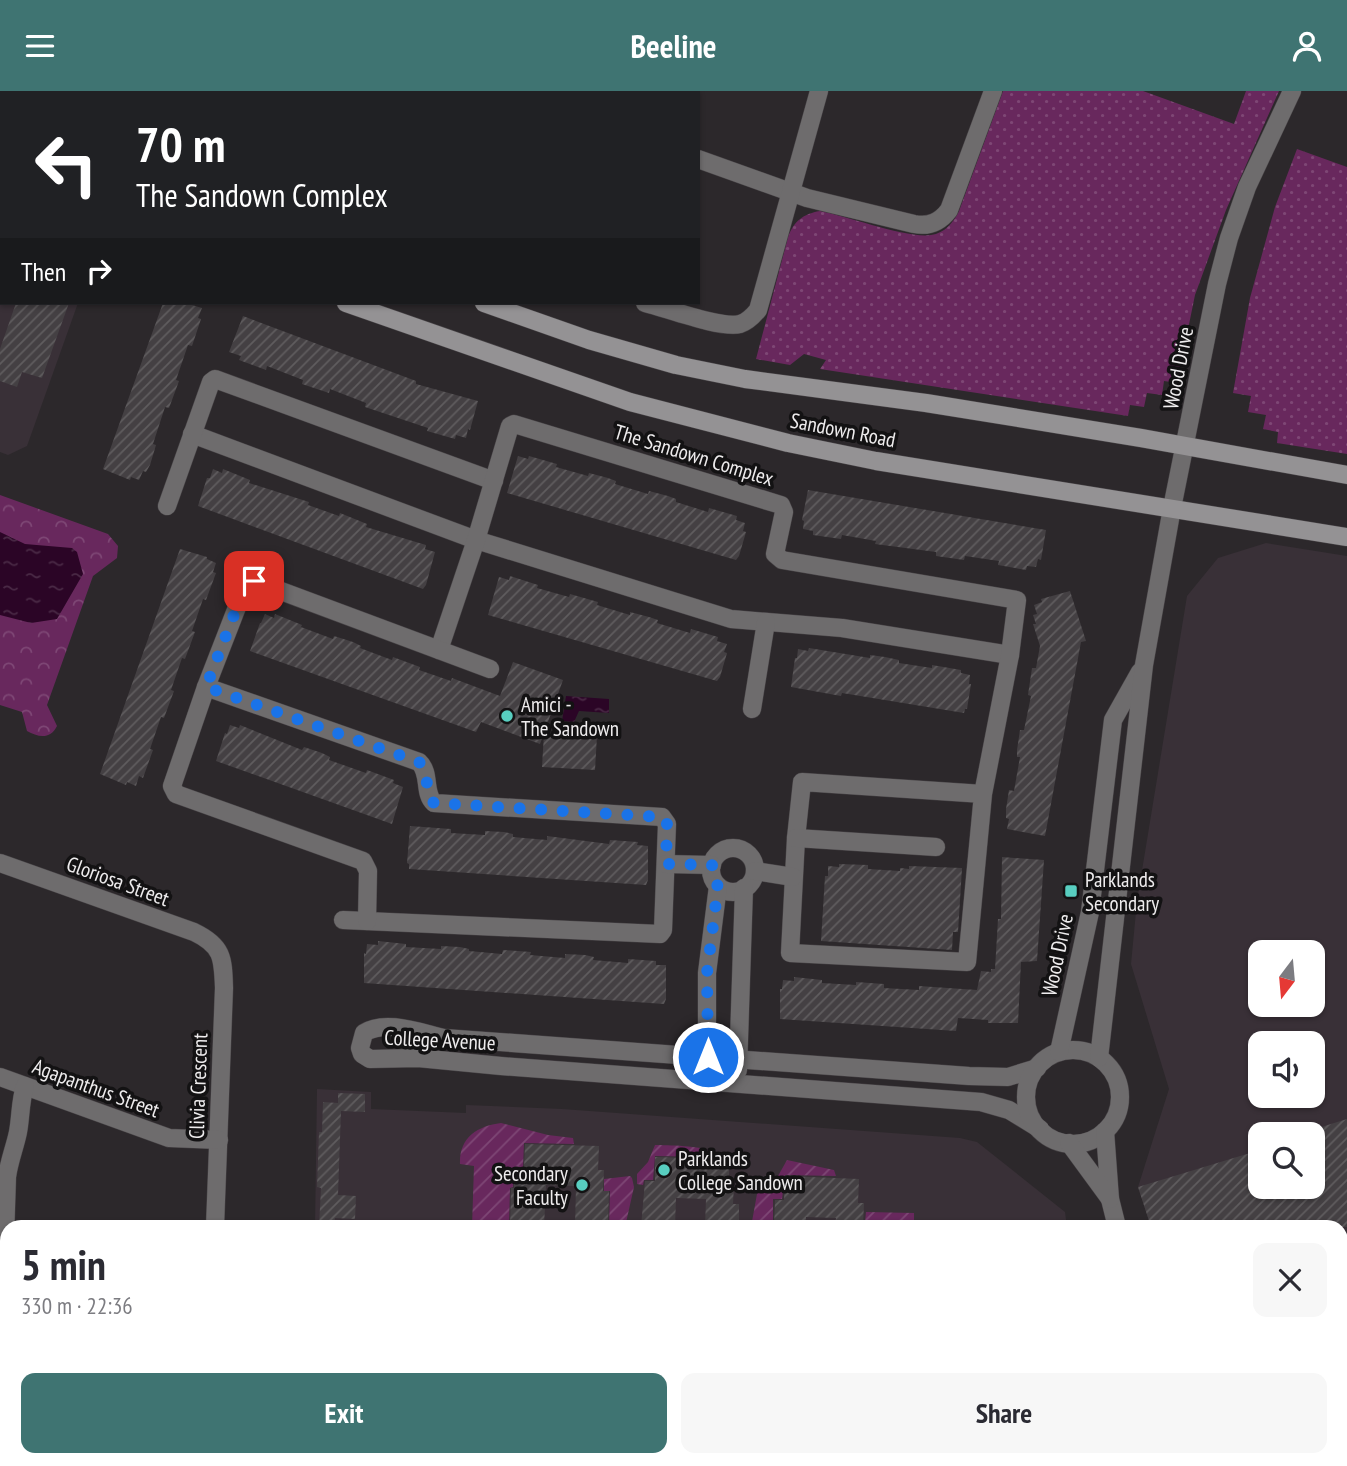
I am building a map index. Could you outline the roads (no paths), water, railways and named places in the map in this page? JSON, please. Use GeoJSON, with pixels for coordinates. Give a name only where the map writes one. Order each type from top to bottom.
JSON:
{"type":"FeatureCollection","features":[{"type":"Feature","properties":{"kind":"main road","name":"Sandown Road"},"geometry":{"type":"LineString","coordinates":[[352,305],[629,403],[788,443],[876,461],[1347,537]]}},
{"type":"Feature","properties":{"kind":"main road","name":"Sandown Road"},"geometry":{"type":"LineString","coordinates":[[490,305],[589,340],[676,365],[745,379],[926,403],[1347,475]]}},
{"type":"Feature","properties":{"kind":"street"},"geometry":{"type":"LineString","coordinates":[[652,305],[724,325],[739,324],[752,317],[761,303],[819,91]]}},
{"type":"Feature","properties":{"kind":"street"},"geometry":{"type":"LineString","coordinates":[[700,160],[792,193],[914,224],[934,223],[949,210],[993,91]]}},
{"type":"Feature","properties":{"kind":"street","name":"Wood Drive"},"geometry":{"type":"LineString","coordinates":[[1099,1058],[1143,665],[1172,508],[1229,238],[1247,187],[1292,91]]}},
{"type":"Feature","properties":{"kind":"street"},"geometry":{"type":"LineString","coordinates":[[167,506],[211,382],[219,379],[494,481]]}},
{"type":"Feature","properties":{"kind":"street","name":"The Sandown Complex"},"geometry":{"type":"LineString","coordinates":[[439,650],[510,426],[514,424],[781,505],[784,512],[775,554],[782,560],[1014,598],[1018,604],[983,794],[968,960],[965,963],[790,953],[793,877],[802,782],[983,794]]}},
{"type":"Feature","properties":{"kind":"street"},"geometry":{"type":"LineString","coordinates":[[192,434],[476,540],[731,619],[842,628],[1010,655]]}},
{"type":"Feature","properties":{"kind":"street"},"geometry":{"type":"LineString","coordinates":[[367,921],[368,871],[363,861],[173,791],[172,786],[206,687],[246,584],[254,581],[490,669]]}},
{"type":"Feature","properties":{"kind":"street"},"geometry":{"type":"LineString","coordinates":[[752,709],[766,622]]}},
{"type":"Feature","properties":{"kind":"street","name":"Wood Drive"},"geometry":{"type":"LineString","coordinates":[[1059,1052],[1090,912],[1113,720],[1143,665]]}},
{"type":"Feature","properties":{"kind":"street"},"geometry":{"type":"LineString","coordinates":[[206,687],[419,762],[425,768],[429,798],[434,803],[662,817],[667,824],[663,930],[656,935],[343,920]]}},
{"type":"Feature","properties":{"kind":"street"},"geometry":{"type":"LineString","coordinates":[[796,838],[936,847]]}},
{"type":"Feature","properties":{"kind":"street"},"geometry":{"type":"LineString","coordinates":[[733,848],[740,849],[751,858],[755,871],[750,884],[731,892],[718,886],[713,880],[712,865],[719,853],[733,848]]}},
{"type":"Feature","properties":{"kind":"street","name":"Gloriosa Street"},"geometry":{"type":"LineString","coordinates":[[0,863],[194,932],[217,947]]}},
{"type":"Feature","properties":{"kind":"street"},"geometry":{"type":"LineString","coordinates":[[666,864],[712,865]]}},
{"type":"Feature","properties":{"kind":"street"},"geometry":{"type":"LineString","coordinates":[[755,871],[793,877]]}},
{"type":"Feature","properties":{"kind":"street"},"geometry":{"type":"LineString","coordinates":[[707,1081],[707,973],[718,886]]}},
{"type":"Feature","properties":{"kind":"street"},"geometry":{"type":"LineString","coordinates":[[737,1083],[744,888]]}},
{"type":"Feature","properties":{"kind":"street","name":"Clivia Crescent"},"geometry":{"type":"LineString","coordinates":[[215,1220],[224,988],[223,958],[217,947]]}},
{"type":"Feature","properties":{"kind":"street","name":"College Avenue"},"geometry":{"type":"LineString","coordinates":[[1037,1068],[1016,1076],[995,1078],[444,1038],[408,1030],[382,1028],[372,1028],[364,1033],[360,1048],[362,1054],[370,1059],[418,1058],[981,1102],[1009,1111],[1040,1129]]}},
{"type":"Feature","properties":{"kind":"street"},"geometry":{"type":"LineString","coordinates":[[1080,1051],[1099,1058],[1113,1072],[1120,1092],[1118,1112],[1105,1131],[1087,1141],[1069,1143],[1053,1139],[1040,1129],[1030,1115],[1027,1099],[1029,1082],[1037,1068],[1047,1058],[1059,1052],[1080,1051]]}},
{"type":"Feature","properties":{"kind":"street","name":"Agapanthus Street"},"geometry":{"type":"LineString","coordinates":[[0,1077],[169,1138],[219,1140]]}},
{"type":"Feature","properties":{"kind":"street"},"geometry":{"type":"LineString","coordinates":[[6,1220],[10,1157],[18,1131],[20,1099],[25,1086]]}},
{"type":"Feature","properties":{"kind":"street"},"geometry":{"type":"LineString","coordinates":[[1105,1131],[1110,1199],[1114,1220]]}},
{"type":"Feature","properties":{"kind":"street"},"geometry":{"type":"LineString","coordinates":[[1069,1143],[1110,1199]]}},
{"type":"Feature","properties":{"kind":"water"},"geometry":{"type":"Polygon","coordinates":[[[0,532],[25,544],[72,548],[77,552],[83,574],[57,619],[31,623],[0,615],[0,532]]]}},
{"type":"Feature","properties":{"kind":"water"},"geometry":{"type":"Polygon","coordinates":[[[566,696],[609,699],[609,713],[579,711],[574,722],[562,721],[566,696]]]}},
{"type":"Feature","properties":{"kind":"place","name":"Amici - The Sandown"},"geometry":{"type":"Point","coordinates":[507,716]}},
{"type":"Feature","properties":{"kind":"place","name":"Parklands Secondary"},"geometry":{"type":"Point","coordinates":[1071,891]}},
{"type":"Feature","properties":{"kind":"place","name":"Parklands College Sandown"},"geometry":{"type":"Point","coordinates":[664,1170]}},
{"type":"Feature","properties":{"kind":"place","name":"Secondary Faculty"},"geometry":{"type":"Point","coordinates":[582,1185]}}]}
